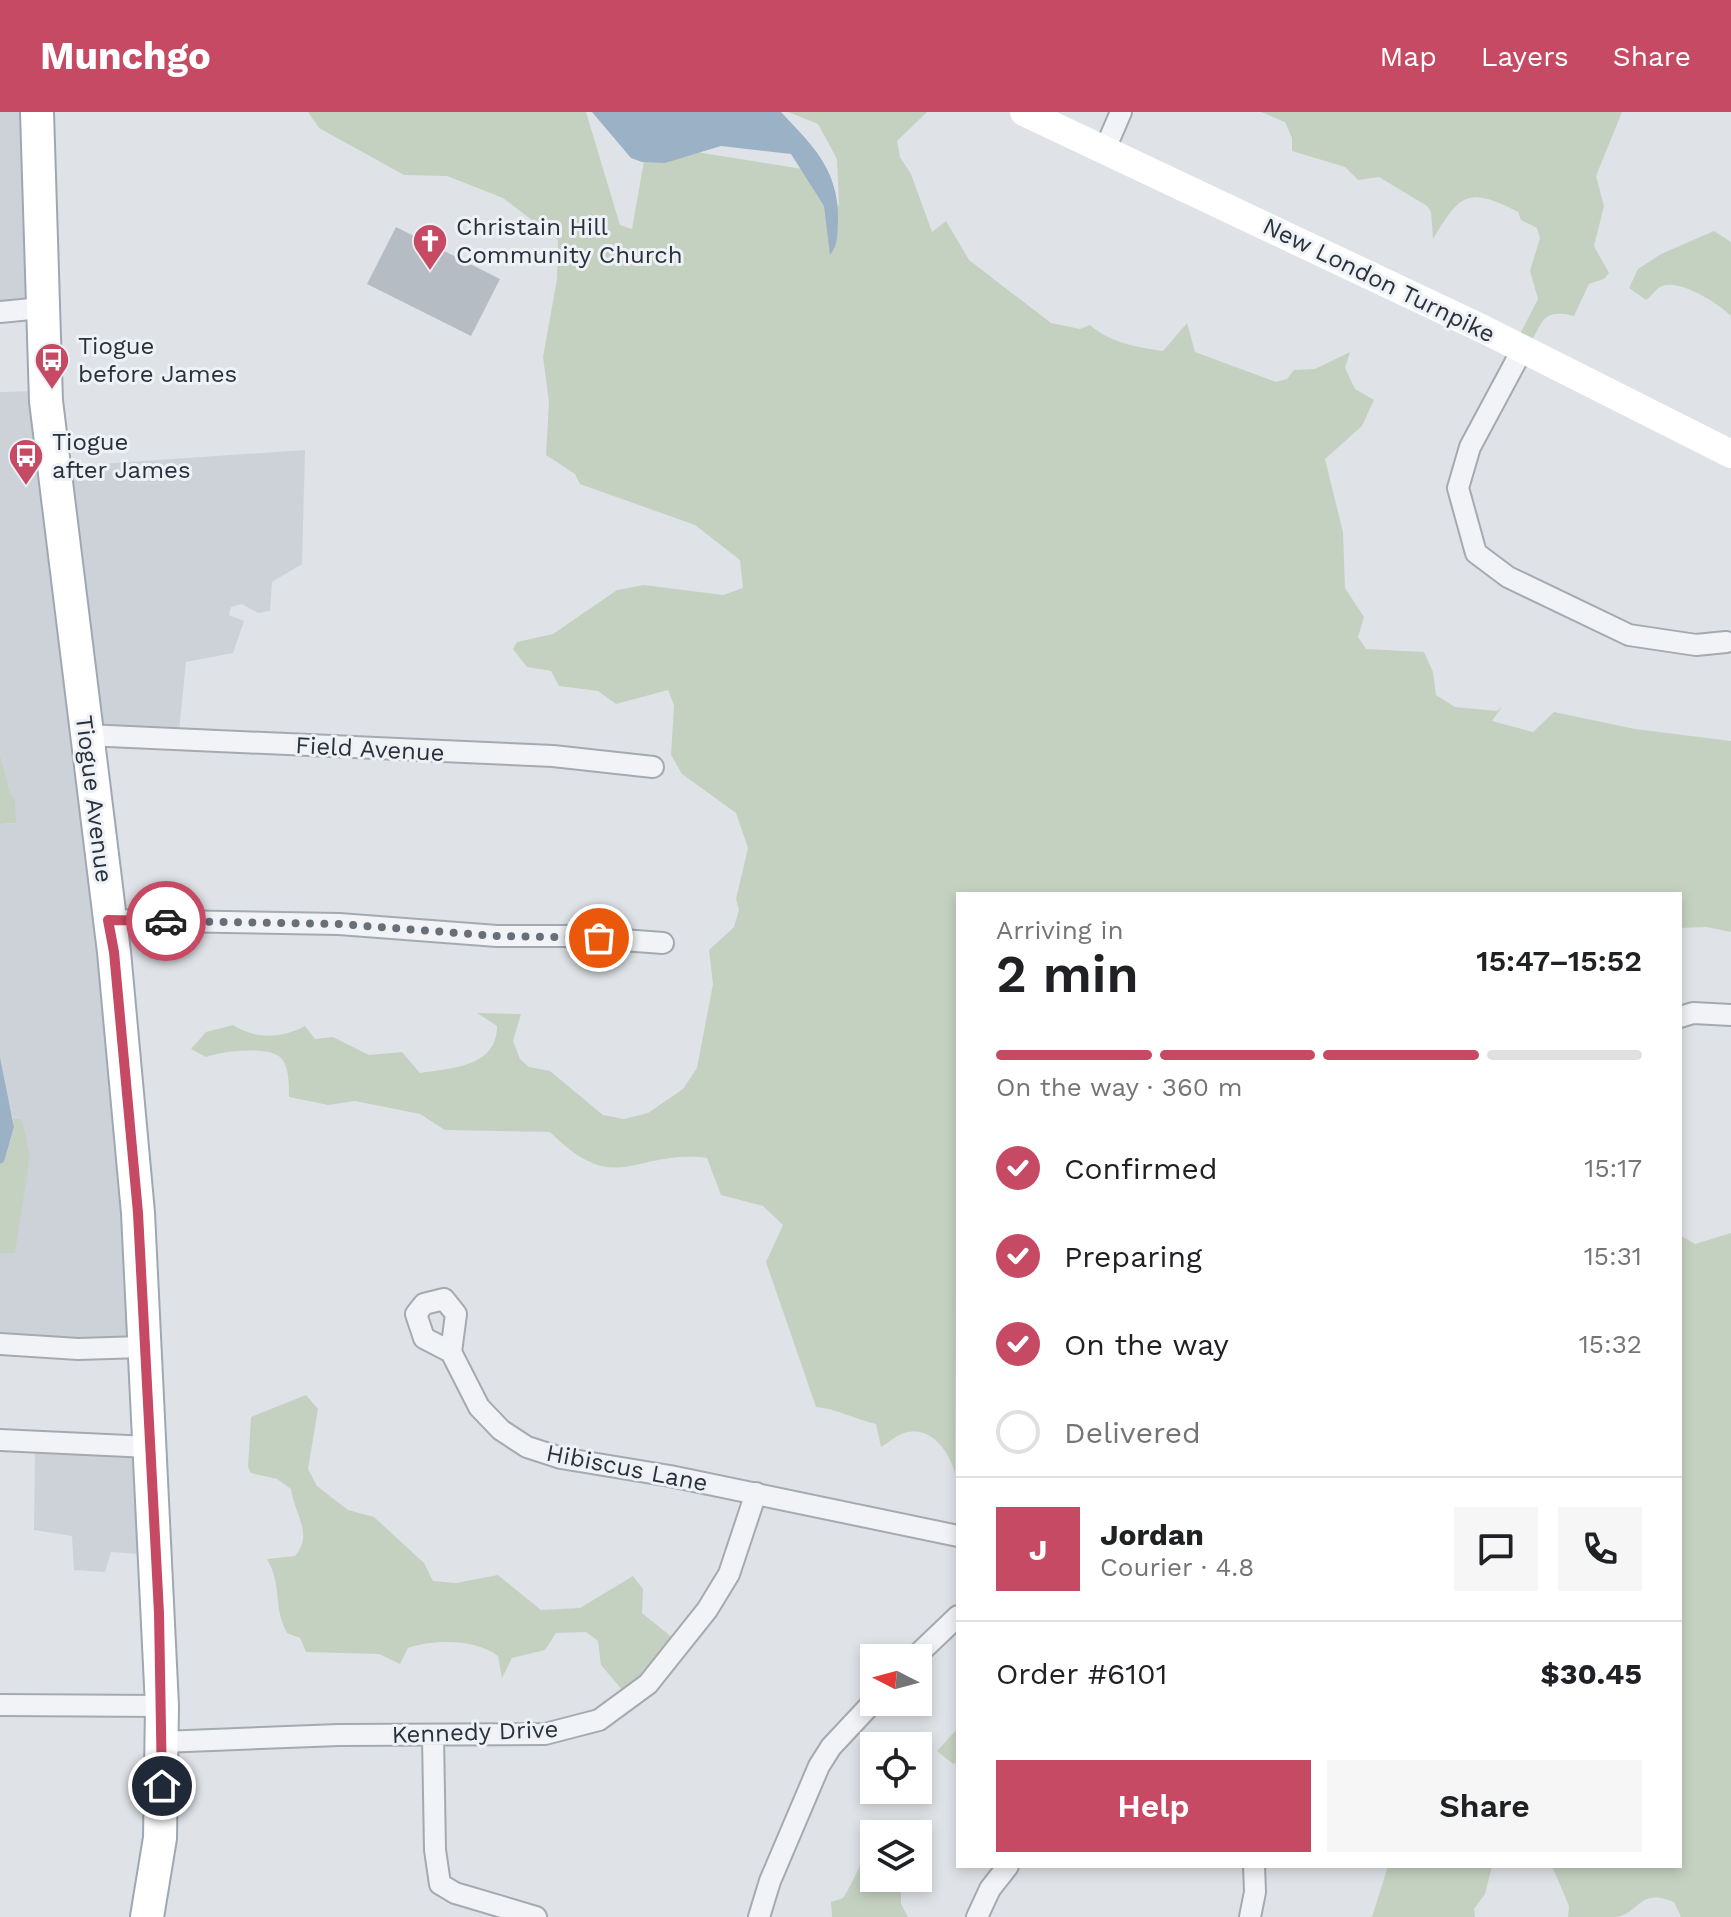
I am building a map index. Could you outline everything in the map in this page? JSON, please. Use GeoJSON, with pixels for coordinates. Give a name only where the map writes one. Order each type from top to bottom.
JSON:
{"type":"FeatureCollection","features":[{"type":"Feature","properties":{"kind":"main road","name":"Tiogue Avenue"},"geometry":{"type":"LineString","coordinates":[[37,112],[46,401],[114,952],[138,1213],[162,1706],[160,1838],[147,1917]]}},
{"type":"Feature","properties":{"kind":"main road","name":"New London Turnpike"},"geometry":{"type":"LineString","coordinates":[[1024,112],[1522,350],[1731,454]]}},
{"type":"Feature","properties":{"kind":"street"},"geometry":{"type":"LineString","coordinates":[[1105,149],[1121,112]]}},
{"type":"Feature","properties":{"kind":"street"},"geometry":{"type":"LineString","coordinates":[[0,312],[42,308]]}},
{"type":"Feature","properties":{"kind":"street"},"geometry":{"type":"LineString","coordinates":[[1522,350],[1470,447],[1458,488],[1476,553],[1508,577],[1629,635],[1696,645],[1726,642]]}},
{"type":"Feature","properties":{"kind":"street","name":"Field Avenue"},"geometry":{"type":"LineString","coordinates":[[86,735],[553,756],[653,767]]}},
{"type":"Feature","properties":{"kind":"street"},"geometry":{"type":"LineString","coordinates":[[108,920],[339,924],[497,936],[569,936],[663,943]]}},
{"type":"Feature","properties":{"kind":"street"},"geometry":{"type":"LineString","coordinates":[[1682,1016],[1693,1013],[1731,1015]]}},
{"type":"Feature","properties":{"kind":"street"},"geometry":{"type":"LineString","coordinates":[[0,1344],[105,1349],[143,1347]]}},
{"type":"Feature","properties":{"kind":"street","name":"Hibiscus Lane"},"geometry":{"type":"LineString","coordinates":[[451,1352],[479,1407],[501,1430],[527,1447],[561,1458],[756,1493],[956,1536]]}},
{"type":"Feature","properties":{"kind":"street"},"geometry":{"type":"LineString","coordinates":[[0,1440],[149,1447]]}},
{"type":"Feature","properties":{"kind":"street","name":"Kennedy Drive"},"geometry":{"type":"LineString","coordinates":[[162,1742],[339,1735],[545,1734],[599,1720],[648,1684],[707,1610],[729,1574],[756,1493]]}},
{"type":"Feature","properties":{"kind":"street"},"geometry":{"type":"LineString","coordinates":[[929,1644],[956,1618]]}},
{"type":"Feature","properties":{"kind":"street"},"geometry":{"type":"LineString","coordinates":[[0,1705],[162,1706]]}},
{"type":"Feature","properties":{"kind":"street"},"geometry":{"type":"LineString","coordinates":[[759,1917],[770,1881],[819,1766],[831,1747],[860,1716]]}},
{"type":"Feature","properties":{"kind":"street"},"geometry":{"type":"LineString","coordinates":[[433,1736],[435,1850],[440,1884],[455,1893],[536,1917]]}},
{"type":"Feature","properties":{"kind":"street"},"geometry":{"type":"LineString","coordinates":[[977,1917],[990,1889],[1006,1868]]}},
{"type":"Feature","properties":{"kind":"street"},"geometry":{"type":"LineString","coordinates":[[1250,1917],[1255,1892],[1254,1868]]}},
{"type":"Feature","properties":{"kind":"shaded area"},"geometry":{"type":"Polygon","coordinates":[[[0,112],[37,112],[40,302],[0,309],[0,112]]]}},
{"type":"Feature","properties":{"kind":"shaded area"},"geometry":{"type":"Polygon","coordinates":[[[40,391],[55,467],[305,450],[302,564],[272,582],[270,611],[258,613],[242,604],[231,607],[229,615],[244,621],[233,653],[186,662],[178,742],[89,737],[141,1346],[0,1345],[0,1253],[15,1252],[22,1119],[12,1116],[0,1057],[0,824],[16,823],[0,754],[0,392],[40,391]]]}},
{"type":"Feature","properties":{"kind":"shaded area"},"geometry":{"type":"Polygon","coordinates":[[[35,1445],[145,1448],[152,1555],[111,1552],[105,1572],[74,1570],[72,1536],[34,1530],[35,1445]]]}},
{"type":"Feature","properties":{"kind":"green space"},"geometry":{"type":"Polygon","coordinates":[[[308,112],[586,112],[620,225],[632,229],[644,161],[677,149],[809,170],[839,206],[837,159],[818,124],[788,112],[927,112],[897,141],[900,157],[911,174],[932,232],[946,221],[969,260],[1051,323],[1080,329],[1090,325],[1115,340],[1163,351],[1187,323],[1195,352],[1276,382],[1287,379],[1294,370],[1315,369],[1350,352],[1345,368],[1355,389],[1374,400],[1362,426],[1325,459],[1343,532],[1345,588],[1364,617],[1358,637],[1366,649],[1424,652],[1433,672],[1436,695],[1455,707],[1497,711],[1502,707],[1492,721],[1533,732],[1554,712],[1635,729],[1731,741],[1731,932],[1706,927],[1682,928],[1682,892],[956,892],[955,1473],[944,1449],[923,1433],[904,1433],[881,1447],[876,1424],[816,1407],[766,1262],[783,1225],[763,1206],[721,1195],[707,1158],[682,1157],[610,1167],[593,1163],[573,1152],[550,1132],[445,1130],[420,1114],[355,1101],[328,1105],[289,1097],[286,1067],[276,1055],[246,1050],[206,1057],[191,1049],[206,1032],[233,1025],[250,1033],[268,1036],[305,1026],[315,1039],[333,1037],[369,1055],[402,1052],[420,1073],[470,1063],[489,1050],[495,1040],[497,1026],[477,1013],[521,1014],[513,1041],[520,1059],[529,1067],[550,1071],[603,1115],[624,1119],[648,1113],[683,1089],[697,1068],[713,984],[709,950],[734,927],[739,910],[736,899],[748,848],[736,813],[682,774],[671,755],[674,705],[668,690],[616,704],[598,691],[559,686],[551,671],[527,667],[513,649],[517,642],[553,634],[617,590],[644,585],[723,595],[743,588],[740,560],[695,525],[580,484],[575,474],[546,455],[549,402],[543,357],[557,279],[558,240],[503,198],[447,176],[404,175],[319,128],[308,112]]]}},
{"type":"Feature","properties":{"kind":"green space"},"geometry":{"type":"Polygon","coordinates":[[[1261,112],[1622,112],[1596,176],[1604,206],[1594,246],[1609,273],[1604,279],[1589,284],[1574,316],[1555,314],[1545,319],[1529,346],[1517,340],[1538,299],[1530,271],[1540,238],[1537,228],[1521,220],[1518,212],[1476,197],[1459,204],[1433,239],[1431,212],[1427,206],[1379,177],[1358,180],[1345,167],[1292,151],[1292,138],[1285,122],[1261,112]]]}},
{"type":"Feature","properties":{"kind":"green space"},"geometry":{"type":"Polygon","coordinates":[[[1714,231],[1731,242],[1731,316],[1708,299],[1677,286],[1660,287],[1646,300],[1629,288],[1638,269],[1661,254],[1714,231]]]}},
{"type":"Feature","properties":{"kind":"green space"},"geometry":{"type":"Polygon","coordinates":[[[0,754],[10,794],[15,799],[16,823],[0,824],[0,754]]]}},
{"type":"Feature","properties":{"kind":"green space"},"geometry":{"type":"Polygon","coordinates":[[[13,1117],[22,1119],[30,1156],[15,1253],[0,1253],[0,1164],[4,1162],[14,1128],[13,1117]]]}},
{"type":"Feature","properties":{"kind":"green space"},"geometry":{"type":"Polygon","coordinates":[[[1731,1233],[1731,1917],[1681,1917],[1674,1902],[1653,1897],[1624,1915],[1568,1917],[1569,1906],[1553,1868],[1682,1868],[1682,1236],[1695,1244],[1731,1233]]]}},
{"type":"Feature","properties":{"kind":"green space"},"geometry":{"type":"Polygon","coordinates":[[[306,1395],[318,1409],[308,1469],[317,1486],[348,1510],[374,1517],[424,1563],[433,1581],[456,1583],[498,1575],[541,1610],[580,1608],[633,1576],[643,1589],[642,1613],[679,1643],[629,1698],[601,1665],[598,1641],[586,1632],[556,1633],[545,1650],[512,1658],[502,1678],[498,1656],[478,1646],[454,1642],[408,1648],[400,1664],[379,1654],[306,1652],[300,1638],[287,1633],[282,1623],[275,1578],[267,1559],[295,1556],[303,1540],[291,1489],[277,1479],[251,1473],[248,1467],[251,1417],[306,1395]]]}},
{"type":"Feature","properties":{"kind":"green space"},"geometry":{"type":"Polygon","coordinates":[[[956,1730],[956,1763],[953,1764],[937,1751],[956,1730]]]}},
{"type":"Feature","properties":{"kind":"green space"},"geometry":{"type":"Polygon","coordinates":[[[860,1864],[860,1892],[901,1892],[901,1904],[908,1917],[832,1917],[831,1902],[843,1898],[860,1864]]]}},
{"type":"Feature","properties":{"kind":"green space"},"geometry":{"type":"Polygon","coordinates":[[[1387,1868],[1492,1868],[1485,1894],[1474,1909],[1475,1917],[1372,1917],[1387,1868]]]}},
{"type":"Feature","properties":{"kind":"water"},"geometry":{"type":"Polygon","coordinates":[[[592,112],[781,112],[813,148],[829,173],[837,202],[838,220],[833,251],[830,255],[824,206],[791,154],[721,146],[665,163],[642,162],[631,158],[592,112]]]}},
{"type":"Feature","properties":{"kind":"water"},"geometry":{"type":"Polygon","coordinates":[[[0,1057],[14,1127],[4,1162],[0,1164],[0,1057]]]}},
{"type":"Feature","properties":{"kind":"building","name":"Christain Hill Community Church"},"geometry":{"type":"Polygon","coordinates":[[[396,227],[500,279],[471,336],[367,284],[396,227]]]}},
{"type":"Feature","properties":{"kind":"way so far"},"geometry":{"type":"LineString","coordinates":[[166,921],[339,924],[497,936],[599,938]]}},
{"type":"Feature","properties":{"kind":"place","name":"Christain Hill Community Church"},"geometry":{"type":"Point","coordinates":[430,272]}},
{"type":"Feature","properties":{"kind":"place","name":"Tiogue before James"},"geometry":{"type":"Point","coordinates":[52,391]}},
{"type":"Feature","properties":{"kind":"place","name":"Tiogue after James"},"geometry":{"type":"Point","coordinates":[26,487]}},
{"type":"Feature","properties":{"kind":"route"},"geometry":{"type":"LineString","coordinates":[[162,1786],[159,1613],[138,1213],[114,952],[108,920],[166,921]]}}]}
